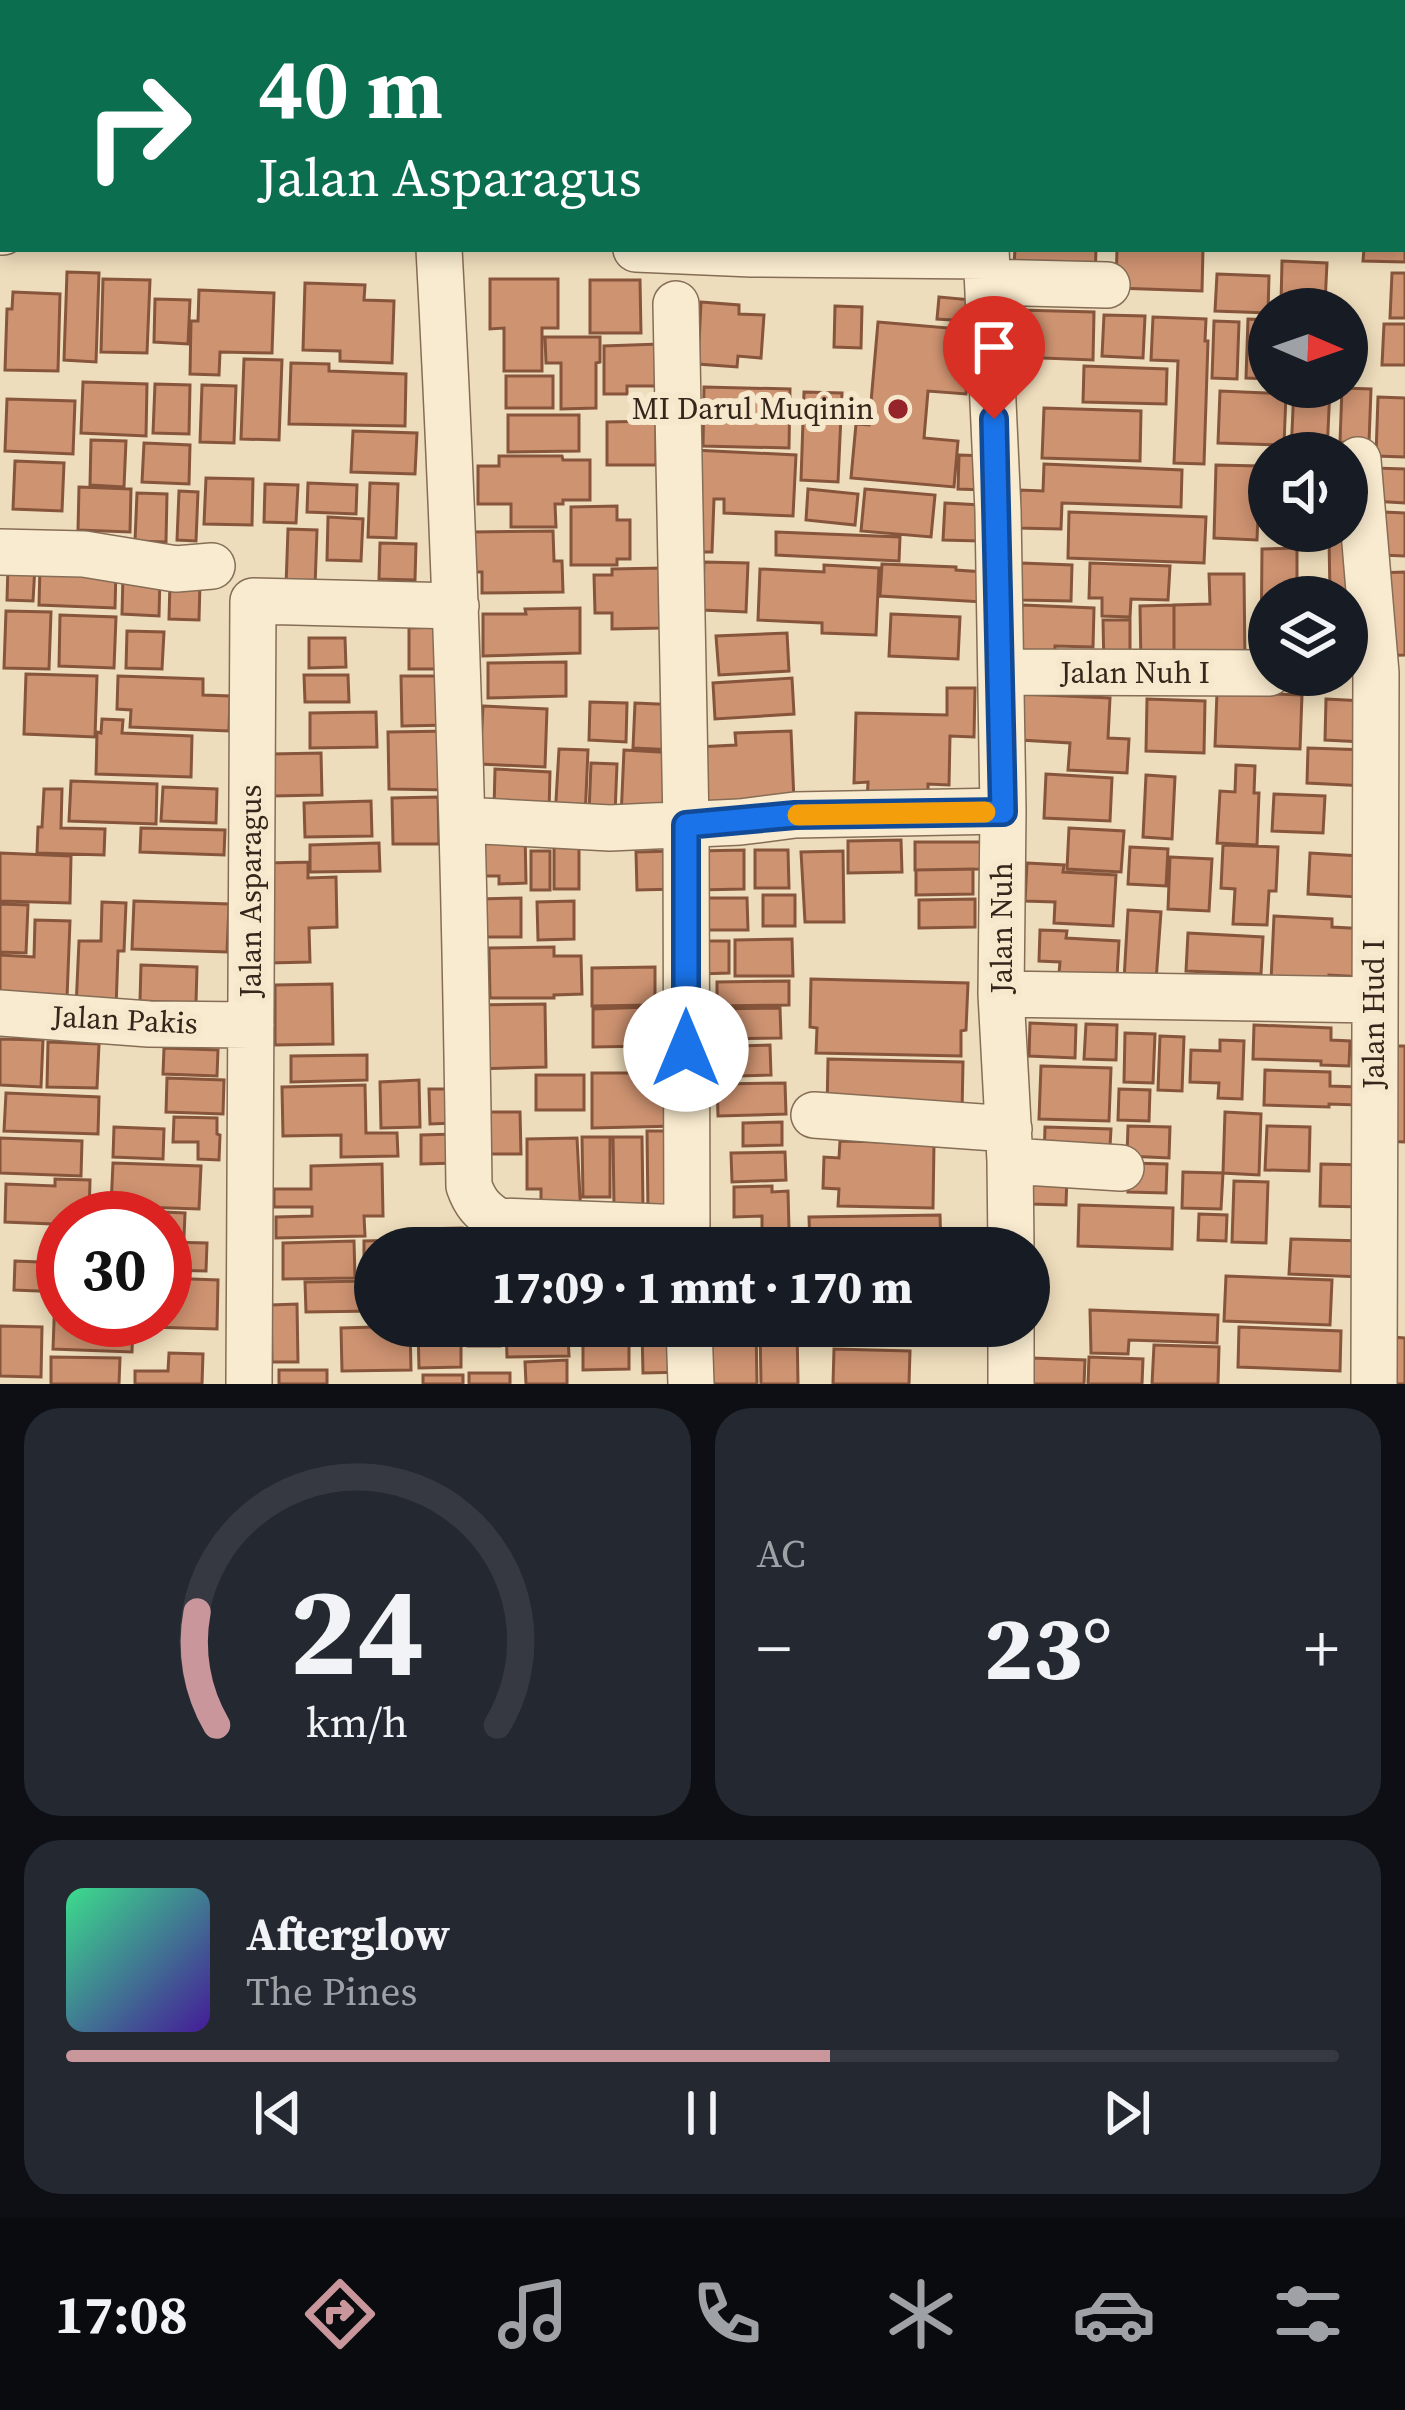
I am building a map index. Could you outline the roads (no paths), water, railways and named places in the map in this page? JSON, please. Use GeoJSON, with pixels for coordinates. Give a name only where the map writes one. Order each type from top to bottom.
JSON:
{"type":"FeatureCollection","features":[{"type":"Feature","properties":{"kind":"street"},"geometry":{"type":"LineString","coordinates":[[439,252],[463,820],[469,1186],[483,1212],[498,1221],[564,1227]]}},
{"type":"Feature","properties":{"kind":"street"},"geometry":{"type":"LineString","coordinates":[[706,252],[987,262],[1107,285]]}},
{"type":"Feature","properties":{"kind":"street","name":"Jalan Nuh"},"geometry":{"type":"LineString","coordinates":[[987,262],[998,511],[1001,994],[1011,1227]]}},
{"type":"Feature","properties":{"kind":"street"},"geometry":{"type":"LineString","coordinates":[[676,304],[686,825],[686,1227]]}},
{"type":"Feature","properties":{"kind":"street"},"geometry":{"type":"LineString","coordinates":[[0,552],[84,554],[176,569],[212,566]]}},
{"type":"Feature","properties":{"kind":"street","name":"Jalan Hud I"},"geometry":{"type":"LineString","coordinates":[[1366,552],[1376,674],[1374,1000],[1389,1286],[1374,1384]]}},
{"type":"Feature","properties":{"kind":"street","name":"Jalan Asparagus"},"geometry":{"type":"LineString","coordinates":[[249,1384],[253,601],[456,606]]}},
{"type":"Feature","properties":{"kind":"street","name":"Jalan Nuh I"},"geometry":{"type":"LineString","coordinates":[[1001,672],[1248,673]]}},
{"type":"Feature","properties":{"kind":"street"},"geometry":{"type":"LineString","coordinates":[[463,820],[610,828],[795,815],[1003,812]]}},
{"type":"Feature","properties":{"kind":"street"},"geometry":{"type":"LineString","coordinates":[[1001,994],[1374,1000]]}},
{"type":"Feature","properties":{"kind":"street","name":"Jalan Pakis"},"geometry":{"type":"LineString","coordinates":[[0,1013],[149,1024],[251,1024]]}},
{"type":"Feature","properties":{"kind":"street"},"geometry":{"type":"LineString","coordinates":[[814,1115],[1009,1145],[1120,1168]]}},
{"type":"Feature","properties":{"kind":"street"},"geometry":{"type":"LineString","coordinates":[[690,1347],[691,1384]]}},
{"type":"Feature","properties":{"kind":"street"},"geometry":{"type":"LineString","coordinates":[[1011,1347],[1011,1384]]}},
{"type":"Feature","properties":{"kind":"place","name":"MI Darul Muqinin"},"geometry":{"type":"Point","coordinates":[898,409]}}]}
